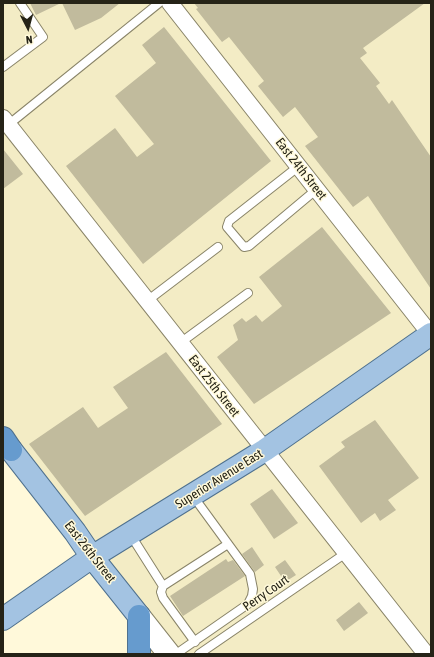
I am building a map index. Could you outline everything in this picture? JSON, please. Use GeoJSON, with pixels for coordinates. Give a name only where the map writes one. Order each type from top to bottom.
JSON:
{"type":"FeatureCollection","features":[{"type":"Feature","properties":{"kind":"highway"},"geometry":{"type":"LineString","coordinates":[[139,616],[139,654]]}},
{"type":"Feature","properties":{"kind":"main road","name":"Superior Avenue East"},"geometry":{"type":"LineString","coordinates":[[9,614],[92,557],[265,450],[431,334]]}},
{"type":"Feature","properties":{"kind":"main road","name":"East 26th Street"},"geometry":{"type":"LineString","coordinates":[[7,444],[75,532],[92,557],[139,616]]}},
{"type":"Feature","properties":{"kind":"street","name":"East 24th Street"},"geometry":{"type":"LineString","coordinates":[[170,3],[431,334]]}},
{"type":"Feature","properties":{"kind":"street","name":"East 25th Street"},"geometry":{"type":"LineString","coordinates":[[6,121],[426,654]]}},
{"type":"Feature","properties":{"kind":"street","name":"East 26th Street"},"geometry":{"type":"LineString","coordinates":[[139,616],[170,654]]}},
{"type":"Feature","properties":{"kind":"lane"},"geometry":{"type":"LineString","coordinates":[[3,67],[43,37],[20,3]]}},
{"type":"Feature","properties":{"kind":"lane"},"geometry":{"type":"LineString","coordinates":[[6,121],[159,3]]}},
{"type":"Feature","properties":{"kind":"lane"},"geometry":{"type":"LineString","coordinates":[[299,166],[229,221],[227,227],[244,247],[249,246],[317,189]]}},
{"type":"Feature","properties":{"kind":"lane"},"geometry":{"type":"LineString","coordinates":[[147,300],[218,247]]}},
{"type":"Feature","properties":{"kind":"lane"},"geometry":{"type":"LineString","coordinates":[[180,343],[248,293]]}},
{"type":"Feature","properties":{"kind":"lane"},"geometry":{"type":"LineString","coordinates":[[176,654],[248,604],[252,596],[253,589],[250,574],[192,495]]}},
{"type":"Feature","properties":{"kind":"lane"},"geometry":{"type":"LineString","coordinates":[[130,533],[164,586]]}},
{"type":"Feature","properties":{"kind":"lane"},"geometry":{"type":"LineString","coordinates":[[195,642],[163,598],[161,592],[164,586],[228,544]]}},
{"type":"Feature","properties":{"kind":"lane","name":"Perry Court"},"geometry":{"type":"LineString","coordinates":[[199,654],[346,553]]}},
{"type":"Feature","properties":{"kind":"shaded area"},"geometry":{"type":"Polygon","coordinates":[[[3,3],[431,3],[431,654],[139,654],[139,616],[3,438],[3,3]]]}},
{"type":"Feature","properties":{"kind":"building"},"geometry":{"type":"Polygon","coordinates":[[[30,3],[61,3],[36,15],[30,3]]]}},
{"type":"Feature","properties":{"kind":"building"},"geometry":{"type":"Polygon","coordinates":[[[62,3],[120,3],[101,18],[75,30],[62,3]]]}},
{"type":"Feature","properties":{"kind":"building"},"geometry":{"type":"Polygon","coordinates":[[[194,3],[425,3],[363,48],[367,53],[360,58],[380,83],[376,86],[389,104],[392,100],[431,157],[431,289],[368,196],[353,207],[305,146],[318,137],[295,107],[283,117],[258,86],[264,81],[229,37],[222,42],[196,9],[198,8],[194,3]]]}},
{"type":"Feature","properties":{"kind":"building"},"geometry":{"type":"Polygon","coordinates":[[[164,27],[271,161],[143,264],[66,166],[115,128],[137,157],[154,144],[115,96],[156,63],[142,45],[164,27]]]}},
{"type":"Feature","properties":{"kind":"building"},"geometry":{"type":"Polygon","coordinates":[[[3,149],[23,174],[3,189],[3,149]]]}},
{"type":"Feature","properties":{"kind":"building"},"geometry":{"type":"Polygon","coordinates":[[[322,227],[391,313],[254,404],[217,357],[238,340],[233,325],[242,318],[246,322],[256,315],[262,322],[282,306],[259,277],[322,227]]]}},
{"type":"Feature","properties":{"kind":"building"},"geometry":{"type":"Polygon","coordinates":[[[166,352],[222,424],[85,516],[29,444],[83,407],[98,428],[128,408],[113,387],[166,352]]]}},
{"type":"Feature","properties":{"kind":"building"},"geometry":{"type":"Polygon","coordinates":[[[375,420],[419,478],[388,500],[396,510],[380,521],[375,513],[361,523],[319,466],[345,447],[341,442],[375,420]]]}},
{"type":"Feature","properties":{"kind":"building"},"geometry":{"type":"Polygon","coordinates":[[[272,489],[298,523],[274,539],[250,504],[272,489]]]}},
{"type":"Feature","properties":{"kind":"building"},"geometry":{"type":"Polygon","coordinates":[[[252,547],[264,565],[255,572],[242,554],[252,547]]]}},
{"type":"Feature","properties":{"kind":"building"},"geometry":{"type":"Polygon","coordinates":[[[226,559],[228,562],[233,560],[245,576],[183,616],[170,596],[226,559]]]}},
{"type":"Feature","properties":{"kind":"building"},"geometry":{"type":"Polygon","coordinates":[[[285,560],[296,575],[285,582],[275,567],[285,560]]]}},
{"type":"Feature","properties":{"kind":"building"},"geometry":{"type":"Polygon","coordinates":[[[359,602],[368,613],[344,631],[336,620],[359,602]]]}}]}
